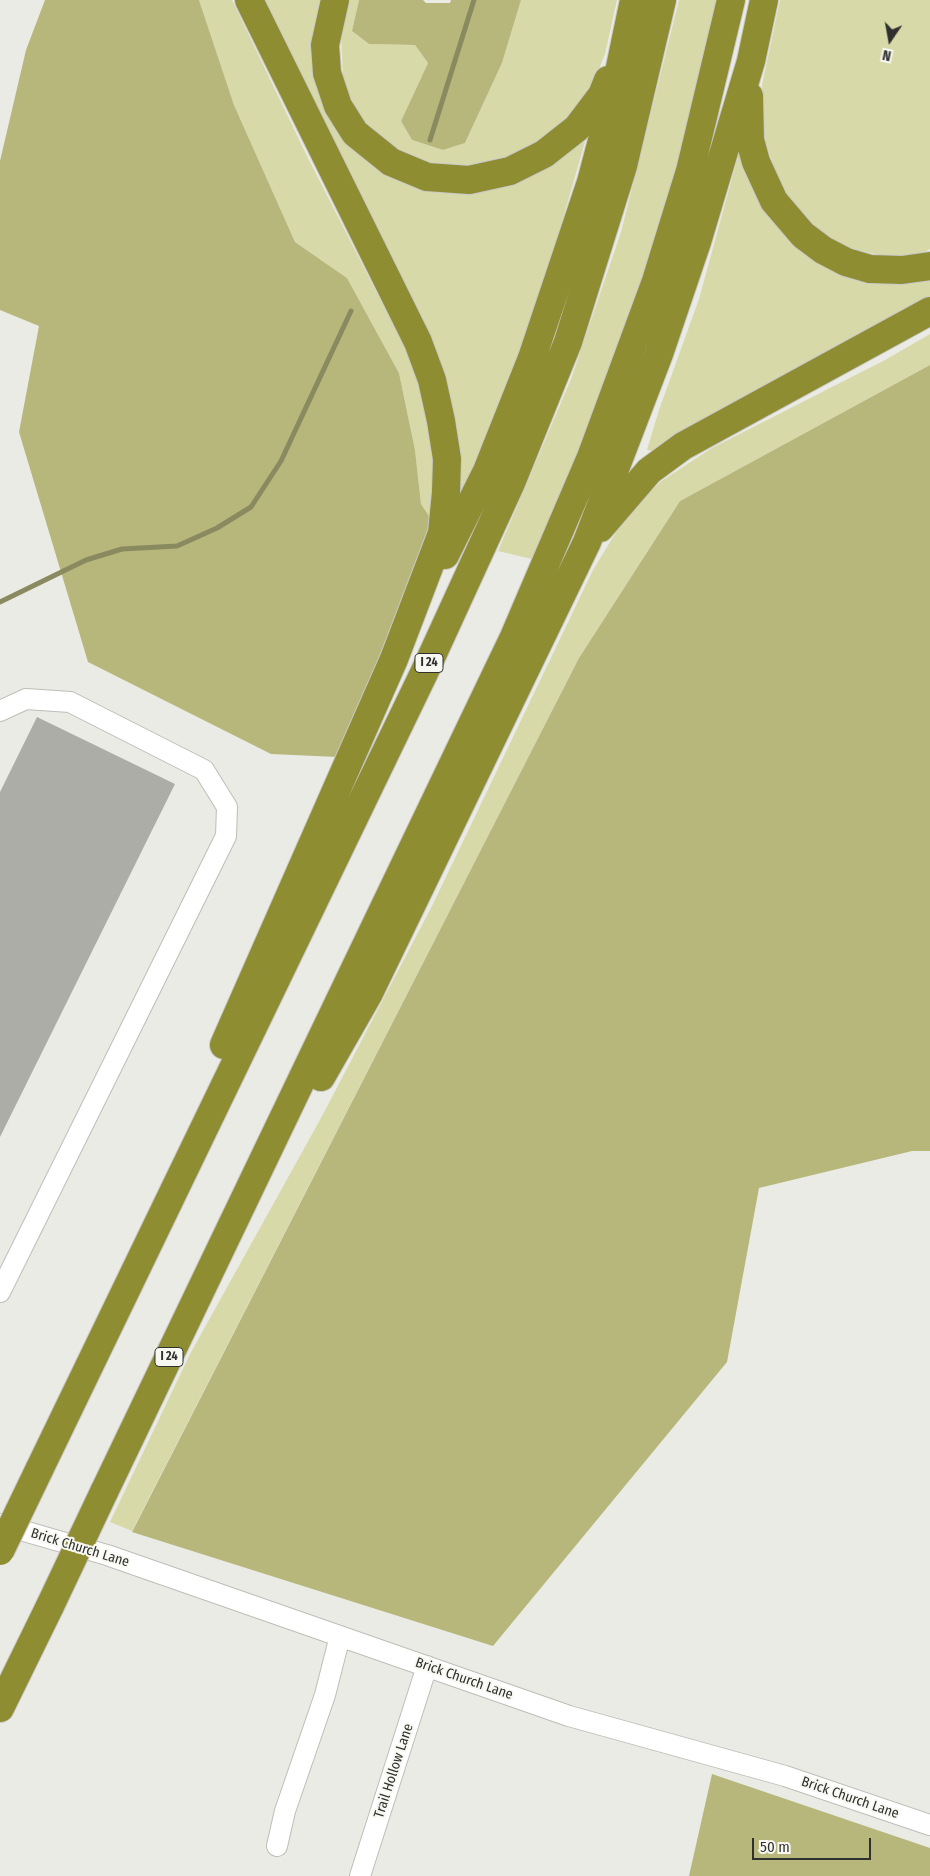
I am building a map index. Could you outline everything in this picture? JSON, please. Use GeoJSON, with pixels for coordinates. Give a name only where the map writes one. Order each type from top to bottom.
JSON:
{"type":"FeatureCollection","features":[{"type":"Feature","properties":{"kind":"highway"},"geometry":{"type":"LineString","coordinates":[[123,1297],[179,1148],[394,659],[442,533],[446,492],[447,459],[442,421],[432,380],[418,342],[249,0]]}},
{"type":"Feature","properties":{"kind":"highway"},"geometry":{"type":"LineString","coordinates":[[335,0],[325,44],[327,73],[338,106],[355,133],[391,162],[427,178],[469,180],[510,171],[544,154],[577,128],[602,95],[624,42]]}},
{"type":"Feature","properties":{"kind":"highway"},"geometry":{"type":"LineString","coordinates":[[394,659],[487,471],[532,358],[591,182],[615,91],[634,0]]}},
{"type":"Feature","properties":{"kind":"highway","name":"I 24"},"geometry":{"type":"LineString","coordinates":[[0,1551],[424,673],[511,483],[568,342],[614,194],[662,0]]}},
{"type":"Feature","properties":{"kind":"highway","name":"I 24"},"geometry":{"type":"LineString","coordinates":[[0,1708],[514,636],[591,457],[659,272],[690,171],[730,7]]}},
{"type":"Feature","properties":{"kind":"highway"},"geometry":{"type":"LineString","coordinates":[[212,1267],[369,993],[587,542],[662,344],[697,242],[751,61],[763,10]]}},
{"type":"Feature","properties":{"kind":"highway"},"geometry":{"type":"LineString","coordinates":[[751,61],[748,118],[750,140],[765,184],[786,217],[803,235],[822,250],[846,262],[870,269],[902,270],[930,266]]}},
{"type":"Feature","properties":{"kind":"highway"},"geometry":{"type":"LineString","coordinates":[[587,542],[649,470],[683,446],[930,311]]}},
{"type":"Feature","properties":{"kind":"street"},"geometry":{"type":"LineString","coordinates":[[0,711],[26,698],[70,702],[204,770],[227,807],[226,836],[0,1292]]}},
{"type":"Feature","properties":{"kind":"street","name":"Brick Church Lane"},"geometry":{"type":"LineString","coordinates":[[0,1524],[106,1555],[569,1716],[785,1776],[930,1825]]}},
{"type":"Feature","properties":{"kind":"street"},"geometry":{"type":"LineString","coordinates":[[277,1846],[285,1811],[325,1695],[340,1636]]}},
{"type":"Feature","properties":{"kind":"street","name":"Trail Hollow Lane"},"geometry":{"type":"LineString","coordinates":[[360,1876],[427,1666]]}},
{"type":"Feature","properties":{"kind":"green space"},"geometry":{"type":"Polygon","coordinates":[[[45,0],[199,0],[234,105],[295,242],[347,278],[399,373],[415,450],[421,504],[431,519],[413,577],[337,757],[271,754],[88,662],[19,432],[39,326],[0,310],[0,161],[26,50],[45,0]]]}},
{"type":"Feature","properties":{"kind":"green space"},"geometry":{"type":"Polygon","coordinates":[[[199,0],[232,0],[306,154],[406,350],[430,418],[435,472],[431,519],[421,504],[415,450],[399,373],[347,278],[295,242],[234,105],[199,0]]]}},
{"type":"Feature","properties":{"kind":"green space"},"geometry":{"type":"Polygon","coordinates":[[[260,0],[325,0],[340,130],[365,160],[396,178],[490,189],[545,170],[579,140],[585,142],[551,260],[518,354],[454,516],[456,467],[260,0]]]}},
{"type":"Feature","properties":{"kind":"green space"},"geometry":{"type":"Polygon","coordinates":[[[349,0],[359,0],[352,31],[369,44],[415,45],[428,63],[401,121],[412,140],[443,150],[465,143],[502,63],[521,0],[617,0],[605,54],[588,97],[562,126],[527,149],[495,161],[460,166],[438,165],[405,156],[380,139],[356,111],[343,78],[341,33],[349,0]]]}},
{"type":"Feature","properties":{"kind":"green space"},"geometry":{"type":"Polygon","coordinates":[[[359,0],[423,0],[426,3],[450,3],[451,0],[521,0],[502,63],[465,143],[443,150],[412,140],[401,121],[428,63],[415,45],[369,44],[352,31],[359,0]]]}},
{"type":"Feature","properties":{"kind":"green space"},"geometry":{"type":"Polygon","coordinates":[[[679,0],[717,0],[689,128],[645,276],[596,418],[536,560],[498,551],[571,379],[621,232],[679,0]]]}},
{"type":"Feature","properties":{"kind":"green space"},"geometry":{"type":"Polygon","coordinates":[[[780,0],[930,0],[930,249],[923,253],[887,257],[841,246],[807,223],[782,188],[763,137],[762,85],[780,0]]]}},
{"type":"Feature","properties":{"kind":"green space"},"geometry":{"type":"Polygon","coordinates":[[[740,149],[796,241],[930,274],[930,299],[654,451],[647,450],[659,410],[699,299],[740,149]]]}},
{"type":"Feature","properties":{"kind":"green space"},"geometry":{"type":"Polygon","coordinates":[[[930,334],[930,365],[680,501],[579,658],[132,1531],[110,1522],[190,1354],[321,1118],[433,904],[593,570],[624,519],[660,482],[712,448],[885,360],[930,334]]]}},
{"type":"Feature","properties":{"kind":"green space"},"geometry":{"type":"Polygon","coordinates":[[[930,365],[930,1151],[912,1151],[759,1188],[727,1362],[493,1646],[132,1532],[579,658],[680,501],[930,365]]]}},
{"type":"Feature","properties":{"kind":"green space"},"geometry":{"type":"Polygon","coordinates":[[[712,1774],[930,1848],[930,1876],[689,1876],[712,1774]]]}},
{"type":"Feature","properties":{"kind":"building"},"geometry":{"type":"Polygon","coordinates":[[[37,717],[175,784],[0,1137],[0,792],[37,717]]]}},
{"type":"Feature","properties":{"kind":"waterway"},"geometry":{"type":"LineString","coordinates":[[430,140],[474,0]]}},
{"type":"Feature","properties":{"kind":"waterway"},"geometry":{"type":"LineString","coordinates":[[0,602],[86,560],[122,549],[177,546],[217,528],[251,507],[281,461],[351,311]]}}]}
